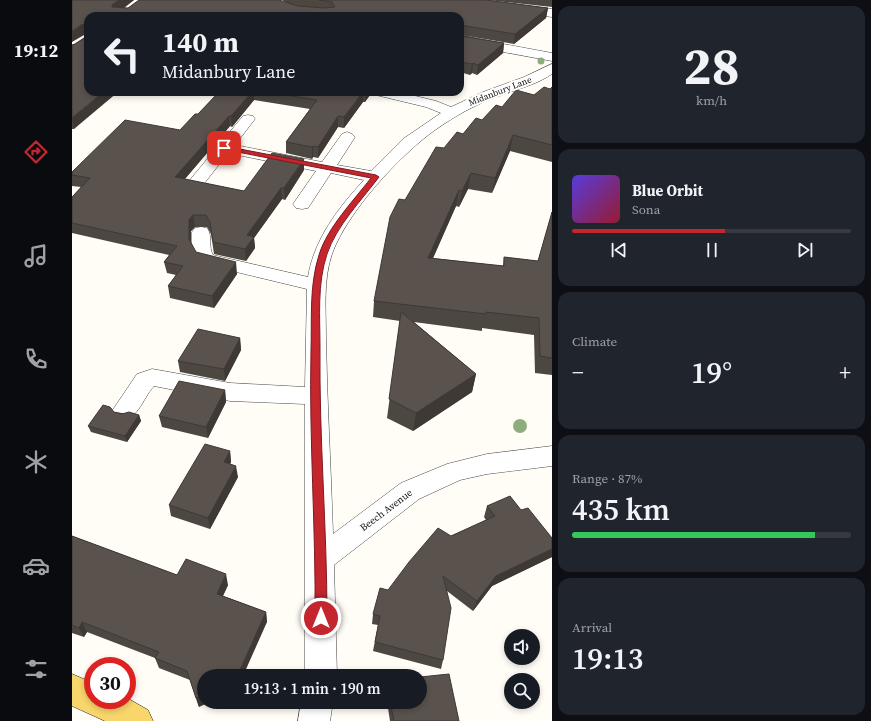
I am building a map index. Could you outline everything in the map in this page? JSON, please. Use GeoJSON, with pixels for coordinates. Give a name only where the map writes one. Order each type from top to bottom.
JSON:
{"type":"FeatureCollection","features":[{"type":"Feature","properties":{"kind":"main road"},"geometry":{"type":"LineString","coordinates":[[72,690],[84,695]]}},
{"type":"Feature","properties":{"kind":"main road"},"geometry":{"type":"LineString","coordinates":[[115,709],[137,721]]}},
{"type":"Feature","properties":{"kind":"street"},"geometry":{"type":"LineString","coordinates":[[503,7],[552,13]]}},
{"type":"Feature","properties":{"kind":"street"},"geometry":{"type":"LineString","coordinates":[[464,41],[552,57]]}},
{"type":"Feature","properties":{"kind":"street","name":"Midanbury Lane"},"geometry":{"type":"LineString","coordinates":[[321,669],[321,559],[316,396],[318,285],[323,254],[343,218],[376,177],[399,152],[422,132],[452,112],[490,94],[533,79],[552,68]]}},
{"type":"Feature","properties":{"kind":"street"},"geometry":{"type":"LineString","coordinates":[[398,96],[431,104],[452,112]]}},
{"type":"Feature","properties":{"kind":"street"},"geometry":{"type":"LineString","coordinates":[[197,181],[248,119]]}},
{"type":"Feature","properties":{"kind":"street"},"geometry":{"type":"LineString","coordinates":[[302,204],[347,137]]}},
{"type":"Feature","properties":{"kind":"street"},"geometry":{"type":"LineString","coordinates":[[224,148],[376,177]]}},
{"type":"Feature","properties":{"kind":"street"},"geometry":{"type":"LineString","coordinates":[[201,232],[201,251],[206,259],[318,285]]}},
{"type":"Feature","properties":{"kind":"street"},"geometry":{"type":"LineString","coordinates":[[124,411],[145,380],[152,377],[230,392],[316,396]]}},
{"type":"Feature","properties":{"kind":"street","name":"Beech Avenue"},"geometry":{"type":"LineString","coordinates":[[321,559],[410,491],[456,471],[510,460],[552,456]]}},
{"type":"Feature","properties":{"kind":"street"},"geometry":{"type":"LineString","coordinates":[[314,721],[316,709]]}},
{"type":"Feature","properties":{"kind":"building"},"geometry":{"type":"Polygon","coordinates":[[[72,0],[119,0],[112,5],[112,7],[128,8],[139,0],[279,0],[298,6],[323,8],[335,7],[332,2],[319,0],[486,0],[548,8],[515,34],[464,26],[464,12],[84,12],[84,24],[72,31],[72,0]]]}},
{"type":"Feature","properties":{"kind":"building"},"geometry":{"type":"Polygon","coordinates":[[[464,36],[504,43],[478,65],[464,63],[464,36]]]}},
{"type":"Feature","properties":{"kind":"building"},"geometry":{"type":"Polygon","coordinates":[[[84,38],[84,96],[98,96],[72,118],[72,45],[84,38]]]}},
{"type":"Feature","properties":{"kind":"building"},"geometry":{"type":"Polygon","coordinates":[[[544,87],[550,89],[552,87],[552,145],[513,135],[495,178],[471,173],[462,191],[459,190],[428,258],[504,266],[504,257],[538,261],[552,212],[552,358],[540,356],[539,318],[486,312],[486,314],[374,301],[390,217],[399,199],[405,200],[436,147],[444,148],[457,132],[463,134],[476,118],[482,120],[496,105],[502,107],[516,90],[534,95],[544,87]]]}},
{"type":"Feature","properties":{"kind":"building"},"geometry":{"type":"Polygon","coordinates":[[[215,96],[248,96],[175,177],[244,191],[272,153],[304,159],[284,188],[281,188],[247,235],[254,237],[245,249],[213,242],[210,222],[206,215],[193,215],[189,220],[189,239],[196,252],[236,262],[212,296],[168,286],[183,266],[164,262],[177,246],[72,223],[72,197],[90,178],[72,175],[72,172],[125,120],[180,130],[195,114],[198,114],[215,96]]]}},
{"type":"Feature","properties":{"kind":"building"},"geometry":{"type":"Polygon","coordinates":[[[292,96],[360,96],[344,117],[338,116],[318,147],[286,142],[317,100],[292,96]]]}},
{"type":"Feature","properties":{"kind":"building"},"geometry":{"type":"Polygon","coordinates":[[[401,312],[476,374],[416,413],[389,399],[401,312]]]}},
{"type":"Feature","properties":{"kind":"building"},"geometry":{"type":"Polygon","coordinates":[[[198,329],[240,338],[224,369],[178,361],[198,329]]]}},
{"type":"Feature","properties":{"kind":"building"},"geometry":{"type":"Polygon","coordinates":[[[179,381],[225,390],[206,427],[159,416],[179,381]]]}},
{"type":"Feature","properties":{"kind":"building"},"geometry":{"type":"Polygon","coordinates":[[[103,405],[110,407],[114,412],[122,414],[129,412],[139,415],[125,436],[88,426],[103,405]]]}},
{"type":"Feature","properties":{"kind":"building"},"geometry":{"type":"Polygon","coordinates":[[[205,444],[230,451],[224,462],[236,466],[208,518],[169,505],[205,444]]]}},
{"type":"Feature","properties":{"kind":"building"},"geometry":{"type":"Polygon","coordinates":[[[510,496],[521,510],[528,508],[552,538],[552,549],[496,576],[477,601],[443,576],[451,608],[443,660],[375,642],[380,616],[373,614],[380,588],[388,590],[409,562],[438,528],[451,536],[495,516],[487,506],[510,496]]]}},
{"type":"Feature","properties":{"kind":"building"},"geometry":{"type":"Polygon","coordinates":[[[72,536],[177,575],[186,559],[226,574],[217,594],[266,612],[240,669],[197,669],[196,698],[187,671],[155,658],[159,652],[82,622],[79,628],[72,625],[72,536]]]}},
{"type":"Feature","properties":{"kind":"building"},"geometry":{"type":"Polygon","coordinates":[[[449,674],[459,721],[394,721],[391,709],[427,709],[427,676],[449,674]]]}},
{"type":"Feature","properties":{"kind":"route"},"geometry":{"type":"LineString","coordinates":[[224,148],[376,177],[343,218],[333,234],[323,254],[319,269],[316,294],[315,378],[321,559],[321,618]]}}]}
